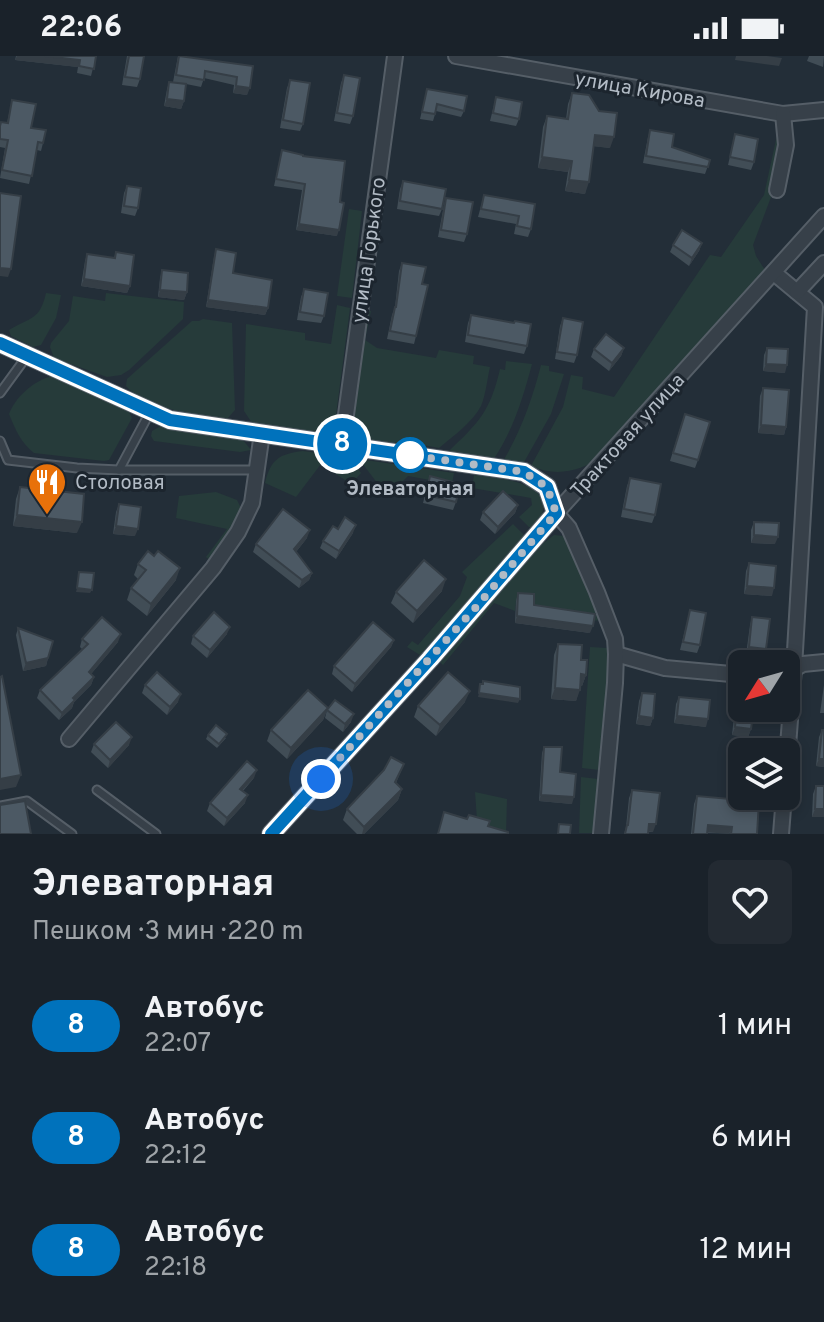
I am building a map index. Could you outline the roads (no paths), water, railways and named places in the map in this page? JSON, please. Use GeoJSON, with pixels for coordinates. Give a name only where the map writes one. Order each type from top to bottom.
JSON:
{"type":"FeatureCollection","features":[{"type":"Feature","properties":{"kind":"street","name":"улица Горького"},"geometry":{"type":"LineString","coordinates":[[342,444],[395,56]]}},
{"type":"Feature","properties":{"kind":"street","name":"улица Кирова"},"geometry":{"type":"LineString","coordinates":[[456,56],[783,114],[824,110]]}},
{"type":"Feature","properties":{"kind":"street"},"geometry":{"type":"LineString","coordinates":[[777,190],[786,145],[783,114]]}},
{"type":"Feature","properties":{"kind":"street","name":"Трактовая улица"},"geometry":{"type":"LineString","coordinates":[[271,834],[824,216]]}},
{"type":"Feature","properties":{"kind":"street"},"geometry":{"type":"LineString","coordinates":[[797,292],[824,263]]}},
{"type":"Feature","properties":{"kind":"street"},"geometry":{"type":"LineString","coordinates":[[774,273],[815,307],[791,650]]}},
{"type":"Feature","properties":{"kind":"street"},"geometry":{"type":"LineString","coordinates":[[0,343],[170,420],[524,472],[547,487],[556,513],[569,528],[615,639],[601,834]]}},
{"type":"Feature","properties":{"kind":"street"},"geometry":{"type":"LineString","coordinates":[[69,739],[213,568],[238,532],[252,503],[262,433]]}},
{"type":"Feature","properties":{"kind":"street"},"geometry":{"type":"LineString","coordinates":[[616,654],[665,668],[728,674]]}},
{"type":"Feature","properties":{"kind":"street"},"geometry":{"type":"LineString","coordinates":[[800,665],[824,662]]}},
{"type":"Feature","properties":{"kind":"street"},"geometry":{"type":"LineString","coordinates":[[781,834],[783,810]]}},
{"type":"Feature","properties":{"kind":"lane"},"geometry":{"type":"LineString","coordinates":[[0,393],[28,356]]}},
{"type":"Feature","properties":{"kind":"lane"},"geometry":{"type":"LineString","coordinates":[[119,470],[150,412]]}},
{"type":"Feature","properties":{"kind":"lane"},"geometry":{"type":"LineString","coordinates":[[0,441],[8,460],[77,468],[257,470]]}},
{"type":"Feature","properties":{"kind":"lane"},"geometry":{"type":"LineString","coordinates":[[97,790],[156,834]]}},
{"type":"Feature","properties":{"kind":"lane"},"geometry":{"type":"LineString","coordinates":[[0,806],[27,801],[72,834]]}},
{"type":"Feature","properties":{"kind":"place","name":"Элеваторная"},"geometry":{"type":"Point","coordinates":[410,455]}},
{"type":"Feature","properties":{"kind":"place","name":"Столовая"},"geometry":{"type":"Point","coordinates":[47,516]}}]}
